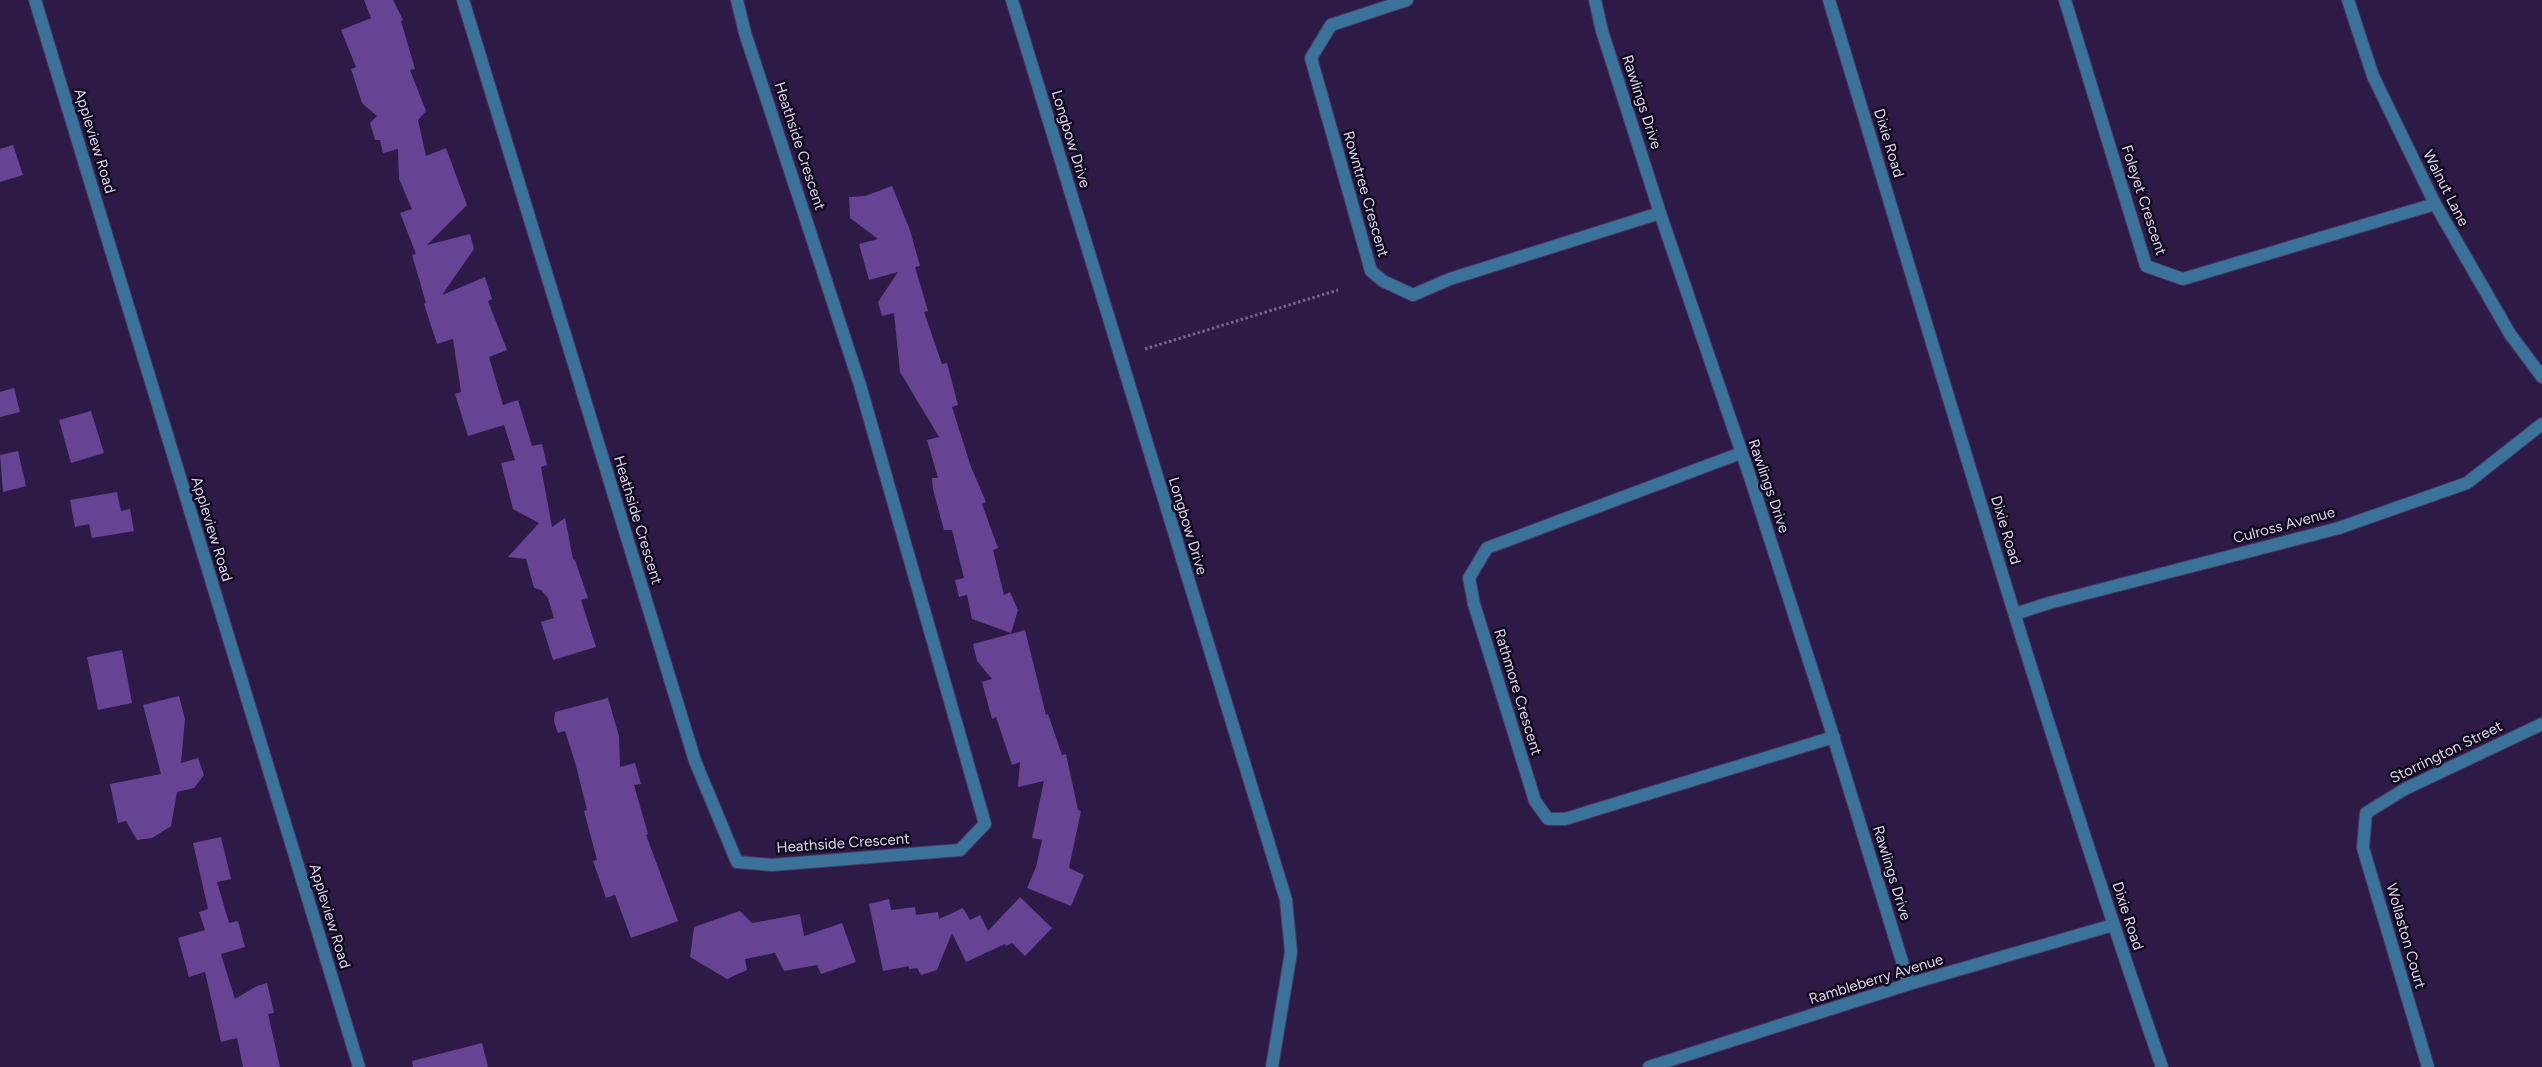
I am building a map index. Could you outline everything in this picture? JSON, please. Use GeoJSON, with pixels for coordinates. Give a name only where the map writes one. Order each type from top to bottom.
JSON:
{"type":"FeatureCollection","features":[{"type":"Feature","properties":{"kind":"street","name":"Appleview Road"},"geometry":{"type":"LineString","coordinates":[[34,0],[359,1067]]}},
{"type":"Feature","properties":{"kind":"street","name":"Heathside Crescent"},"geometry":{"type":"LineString","coordinates":[[463,0],[695,760],[736,862],[772,865],[960,850],[985,824],[860,385],[745,33],[737,0]]}},
{"type":"Feature","properties":{"kind":"street","name":"Longbow Drive"},"geometry":{"type":"LineString","coordinates":[[1012,0],[1286,900],[1291,952],[1272,1067]]}},
{"type":"Feature","properties":{"kind":"street","name":"Rowntree Crescent"},"geometry":{"type":"LineString","coordinates":[[1407,0],[1331,25],[1311,58],[1371,270],[1383,281],[1413,295],[1450,279],[1660,213]]}},
{"type":"Feature","properties":{"kind":"street","name":"Rawlings Drive"},"geometry":{"type":"LineString","coordinates":[[1595,0],[1602,31],[1660,213],[1834,737],[1909,984]]}},
{"type":"Feature","properties":{"kind":"street","name":"Dixie Road"},"geometry":{"type":"LineString","coordinates":[[1829,0],[2015,614],[2113,925],[2162,1067]]}},
{"type":"Feature","properties":{"kind":"street","name":"Foleyet Crescent"},"geometry":{"type":"LineString","coordinates":[[2065,0],[2146,266],[2184,278],[2435,204]]}},
{"type":"Feature","properties":{"kind":"street","name":"Walnut Lane"},"geometry":{"type":"LineString","coordinates":[[2348,0],[2372,76],[2435,204],[2510,334],[2542,377]]}},
{"type":"Feature","properties":{"kind":"street","name":"Culross Avenue"},"geometry":{"type":"LineString","coordinates":[[2015,614],[2049,603],[2339,528],[2467,483],[2542,424]]}},
{"type":"Feature","properties":{"kind":"street","name":"Rathmore Crescent"},"geometry":{"type":"LineString","coordinates":[[1741,453],[1487,548],[1469,578],[1474,604],[1535,801],[1548,819],[1565,819],[1834,737]]}},
{"type":"Feature","properties":{"kind":"street","name":"Storrington Street"},"geometry":{"type":"LineString","coordinates":[[2366,812],[2405,789],[2542,724]]}},
{"type":"Feature","properties":{"kind":"street","name":"Wollaston Court"},"geometry":{"type":"LineString","coordinates":[[2366,812],[2363,848],[2428,1067]]}},
{"type":"Feature","properties":{"kind":"street","name":"Rambleberry Avenue"},"geometry":{"type":"LineString","coordinates":[[1649,1067],[1909,984],[2113,925]]}},
{"type":"Feature","properties":{"kind":"path"},"geometry":{"type":"LineString","coordinates":[[1144,349],[1338,290]]}},
{"type":"Feature","properties":{"kind":"building"},"geometry":{"type":"Polygon","coordinates":[[[364,0],[393,0],[403,20],[401,21],[415,69],[410,70],[426,111],[418,120],[426,156],[446,148],[467,205],[427,245],[470,234],[474,249],[442,295],[485,277],[492,299],[488,301],[507,350],[489,357],[503,405],[518,400],[532,446],[542,444],[547,465],[541,467],[552,527],[565,518],[573,559],[575,560],[588,598],[581,600],[596,647],[553,660],[541,622],[554,618],[548,598],[541,590],[534,588],[526,559],[508,557],[539,523],[513,509],[501,463],[515,460],[504,425],[468,436],[455,394],[461,392],[453,339],[437,344],[424,304],[426,303],[412,255],[416,254],[400,213],[412,209],[399,179],[398,149],[383,153],[380,140],[375,140],[370,123],[377,116],[362,103],[351,69],[356,67],[341,30],[371,18],[364,0]]]}},
{"type":"Feature","properties":{"kind":"building"},"geometry":{"type":"Polygon","coordinates":[[[13,145],[23,175],[0,182],[0,149],[13,145]]]}},
{"type":"Feature","properties":{"kind":"building"},"geometry":{"type":"Polygon","coordinates":[[[892,186],[910,230],[920,266],[915,267],[928,311],[924,312],[942,364],[947,363],[958,405],[952,407],[971,467],[986,502],[982,504],[998,548],[993,550],[1004,595],[1010,592],[1018,610],[1011,633],[972,619],[967,595],[959,597],[955,580],[964,578],[952,530],[944,530],[933,489],[932,478],[938,478],[927,440],[939,437],[900,372],[894,313],[882,316],[878,302],[898,272],[869,280],[859,244],[878,239],[850,218],[849,197],[865,196],[892,186]]]}},
{"type":"Feature","properties":{"kind":"building"},"geometry":{"type":"Polygon","coordinates":[[[14,388],[20,412],[0,417],[0,392],[14,388]]]}},
{"type":"Feature","properties":{"kind":"building"},"geometry":{"type":"Polygon","coordinates":[[[91,411],[104,453],[71,463],[59,420],[91,411]]]}},
{"type":"Feature","properties":{"kind":"building"},"geometry":{"type":"Polygon","coordinates":[[[18,451],[26,486],[3,492],[0,455],[18,451]]]}},
{"type":"Feature","properties":{"kind":"building"},"geometry":{"type":"Polygon","coordinates":[[[117,492],[121,511],[130,509],[134,531],[92,538],[89,524],[75,527],[70,500],[117,492]]]}},
{"type":"Feature","properties":{"kind":"building"},"geometry":{"type":"Polygon","coordinates":[[[1025,630],[1046,715],[1048,714],[1062,755],[1066,754],[1078,810],[1081,811],[1069,868],[1084,875],[1071,906],[1027,888],[1036,867],[1042,840],[1032,838],[1044,781],[1018,787],[1020,762],[1012,765],[996,717],[992,719],[982,682],[992,679],[977,661],[973,644],[1025,630]]]}},
{"type":"Feature","properties":{"kind":"building"},"geometry":{"type":"Polygon","coordinates":[[[122,650],[132,703],[98,710],[87,657],[122,650]]]}},
{"type":"Feature","properties":{"kind":"building"},"geometry":{"type":"Polygon","coordinates":[[[179,696],[185,719],[181,763],[198,758],[204,775],[194,788],[177,792],[171,826],[152,838],[137,840],[126,821],[118,823],[110,784],[161,774],[143,705],[179,696]]]}},
{"type":"Feature","properties":{"kind":"building"},"geometry":{"type":"Polygon","coordinates":[[[608,698],[619,736],[620,767],[635,763],[641,784],[634,785],[648,834],[646,835],[678,921],[631,938],[615,895],[606,898],[593,861],[597,860],[584,811],[587,810],[575,762],[565,731],[558,733],[554,722],[555,712],[608,698]]]}},
{"type":"Feature","properties":{"kind":"building"},"geometry":{"type":"Polygon","coordinates":[[[221,837],[231,879],[217,882],[229,923],[238,921],[245,947],[221,954],[235,999],[257,986],[267,983],[274,1013],[268,1014],[280,1067],[243,1067],[237,1038],[221,1042],[205,972],[189,977],[178,938],[205,930],[199,912],[208,909],[193,843],[221,837]]]}},
{"type":"Feature","properties":{"kind":"building"},"geometry":{"type":"Polygon","coordinates":[[[1020,897],[1052,928],[1025,956],[1012,943],[1006,946],[1005,944],[966,962],[952,933],[937,970],[921,975],[917,968],[909,969],[909,966],[883,971],[869,904],[889,899],[891,910],[915,907],[916,915],[938,912],[939,919],[963,908],[970,920],[980,915],[988,931],[1020,897]]]}},
{"type":"Feature","properties":{"kind":"building"},"geometry":{"type":"Polygon","coordinates":[[[740,911],[752,923],[800,914],[804,936],[842,923],[856,962],[821,974],[817,965],[784,971],[775,953],[745,959],[747,970],[727,979],[690,957],[694,927],[740,911]]]}},
{"type":"Feature","properties":{"kind":"building"},"geometry":{"type":"Polygon","coordinates":[[[482,1043],[488,1067],[413,1067],[412,1061],[482,1043]]]}}]}
